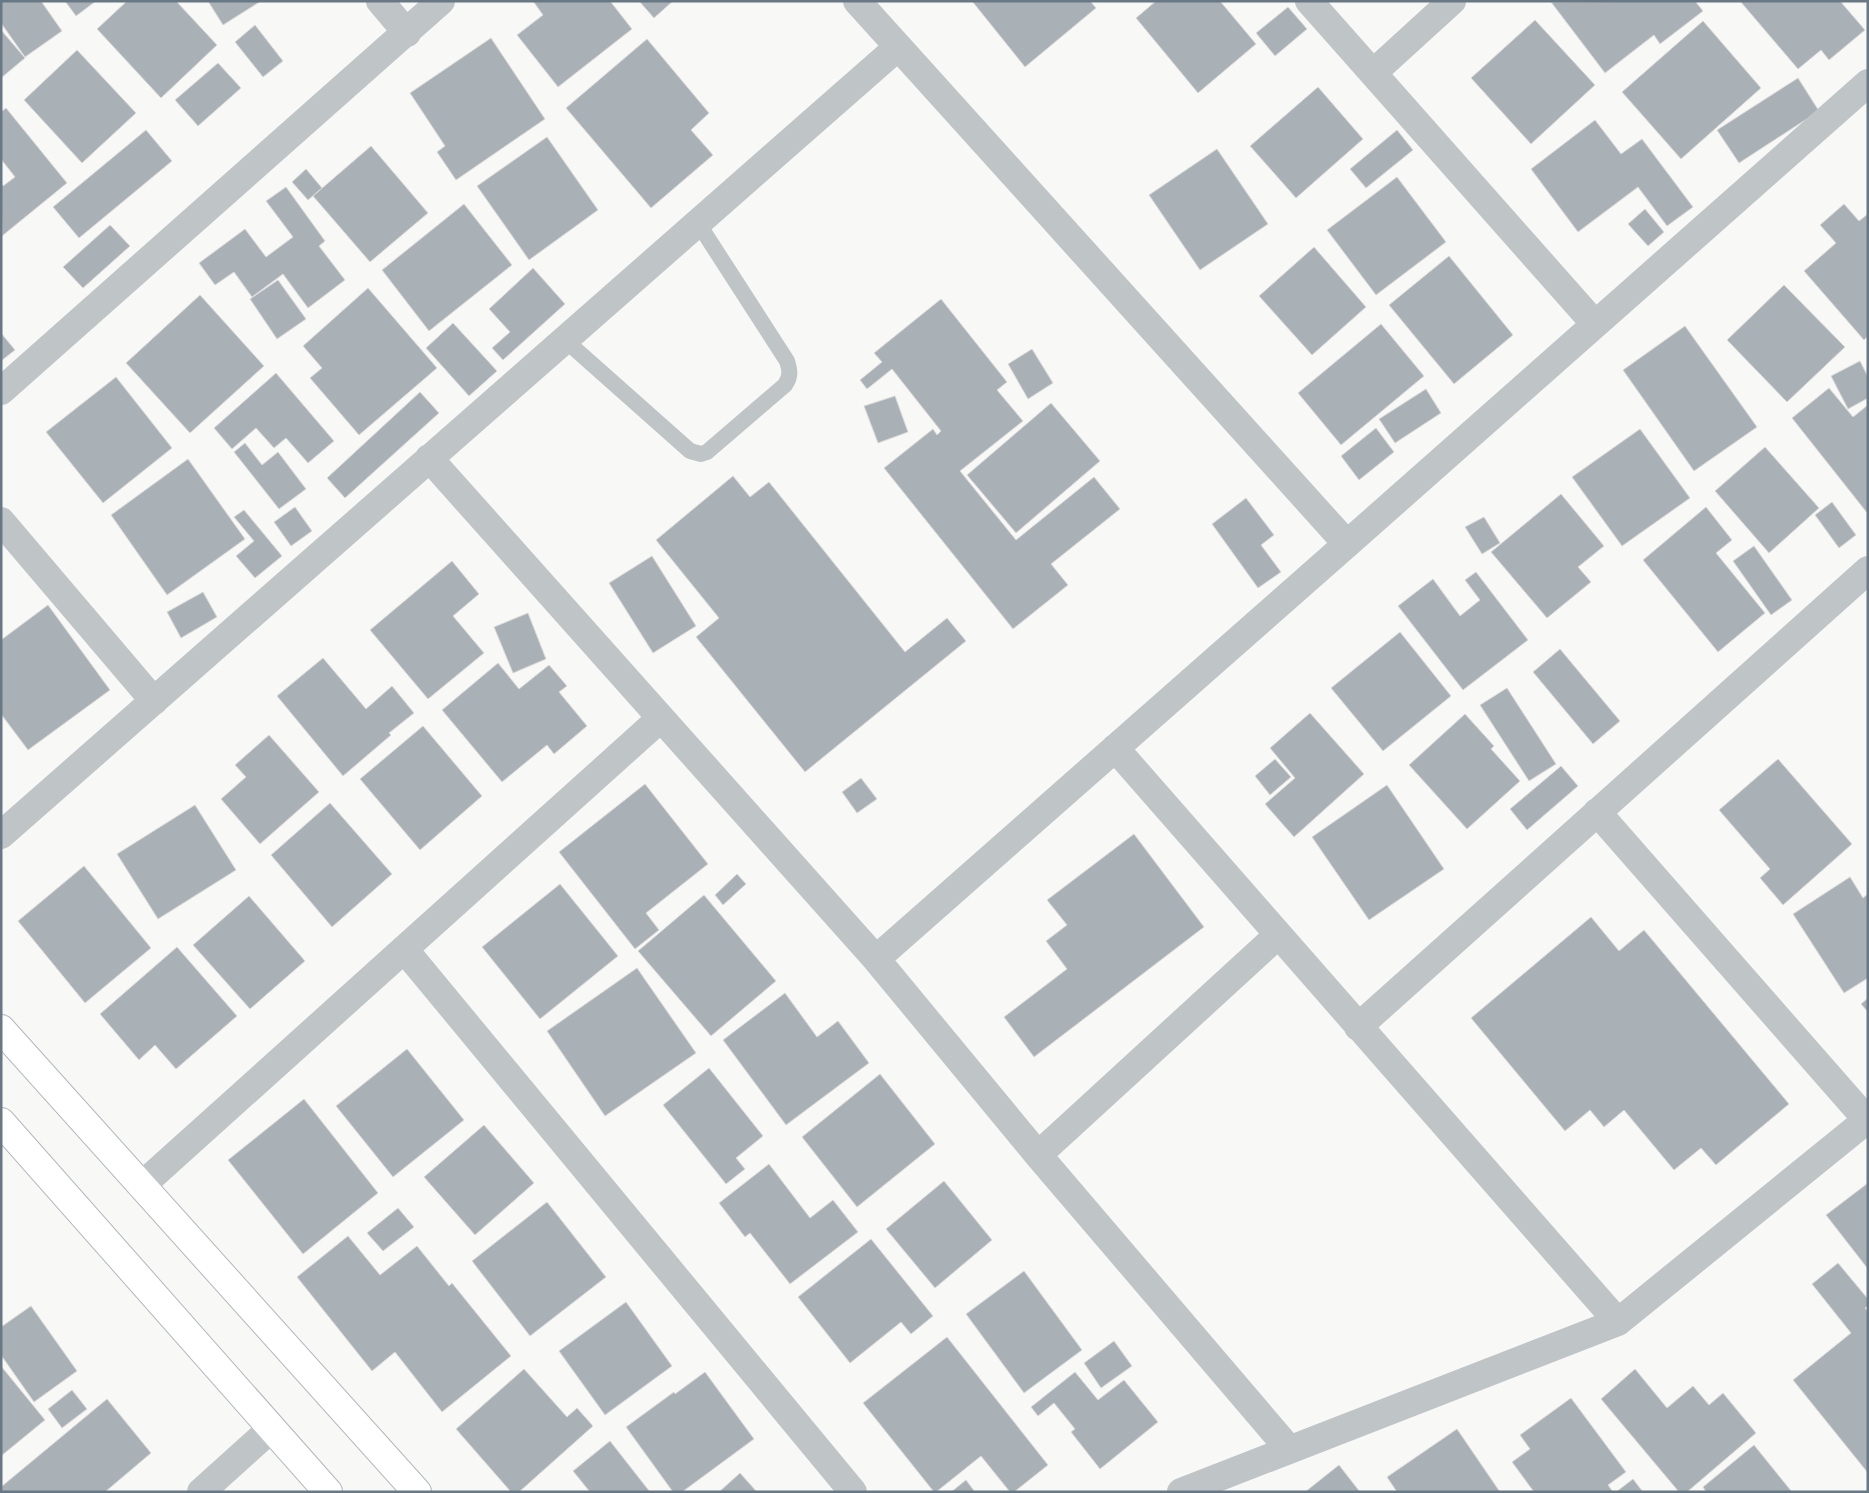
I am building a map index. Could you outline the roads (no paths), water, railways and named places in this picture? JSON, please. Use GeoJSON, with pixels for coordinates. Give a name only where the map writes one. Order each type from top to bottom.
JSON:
{"type":"FeatureCollection","features":[{"type":"Feature","properties":{"kind":"main road"},"geometry":{"type":"LineString","coordinates":[[1,1029],[417,1492]]}},
{"type":"Feature","properties":{"kind":"main road"},"geometry":{"type":"LineString","coordinates":[[1,1122],[328,1492]]}},
{"type":"Feature","properties":{"kind":"street"},"geometry":{"type":"LineString","coordinates":[[380,1],[407,33]]}},
{"type":"Feature","properties":{"kind":"street"},"geometry":{"type":"LineString","coordinates":[[1,390],[441,1]]}},
{"type":"Feature","properties":{"kind":"street"},"geometry":{"type":"LineString","coordinates":[[857,1],[1347,544]]}},
{"type":"Feature","properties":{"kind":"street"},"geometry":{"type":"LineString","coordinates":[[1309,1],[1595,324]]}},
{"type":"Feature","properties":{"kind":"street"},"geometry":{"type":"LineString","coordinates":[[1373,73],[1452,1]]}},
{"type":"Feature","properties":{"kind":"street"},"geometry":{"type":"LineString","coordinates":[[1,835],[898,47]]}},
{"type":"Feature","properties":{"kind":"street"},"geometry":{"type":"LineString","coordinates":[[876,959],[1595,324],[1863,96]]}},
{"type":"Feature","properties":{"kind":"street"},"geometry":{"type":"LineString","coordinates":[[430,458],[876,959],[1038,1155],[1289,1449]]}},
{"type":"Feature","properties":{"kind":"street"},"geometry":{"type":"LineString","coordinates":[[1,521],[154,701]]}},
{"type":"Feature","properties":{"kind":"street"},"geometry":{"type":"LineString","coordinates":[[1358,1027],[1868,570]]}},
{"type":"Feature","properties":{"kind":"street"},"geometry":{"type":"LineString","coordinates":[[142,1186],[661,718]]}},
{"type":"Feature","properties":{"kind":"street"},"geometry":{"type":"LineString","coordinates":[[1116,748],[1358,1027],[1618,1322]]}},
{"type":"Feature","properties":{"kind":"street"},"geometry":{"type":"LineString","coordinates":[[1181,1492],[1618,1322],[1867,1119],[1597,812]]}},
{"type":"Feature","properties":{"kind":"street"},"geometry":{"type":"LineString","coordinates":[[1038,1155],[1278,935]]}},
{"type":"Feature","properties":{"kind":"street"},"geometry":{"type":"LineString","coordinates":[[404,949],[853,1492]]}},
{"type":"Feature","properties":{"kind":"street"},"geometry":{"type":"LineString","coordinates":[[201,1492],[272,1428]]}},
{"type":"Feature","properties":{"kind":"lane"},"geometry":{"type":"LineString","coordinates":[[565,340],[690,451],[696,453],[707,452],[785,385],[790,378],[787,361],[698,223]]}}]}
